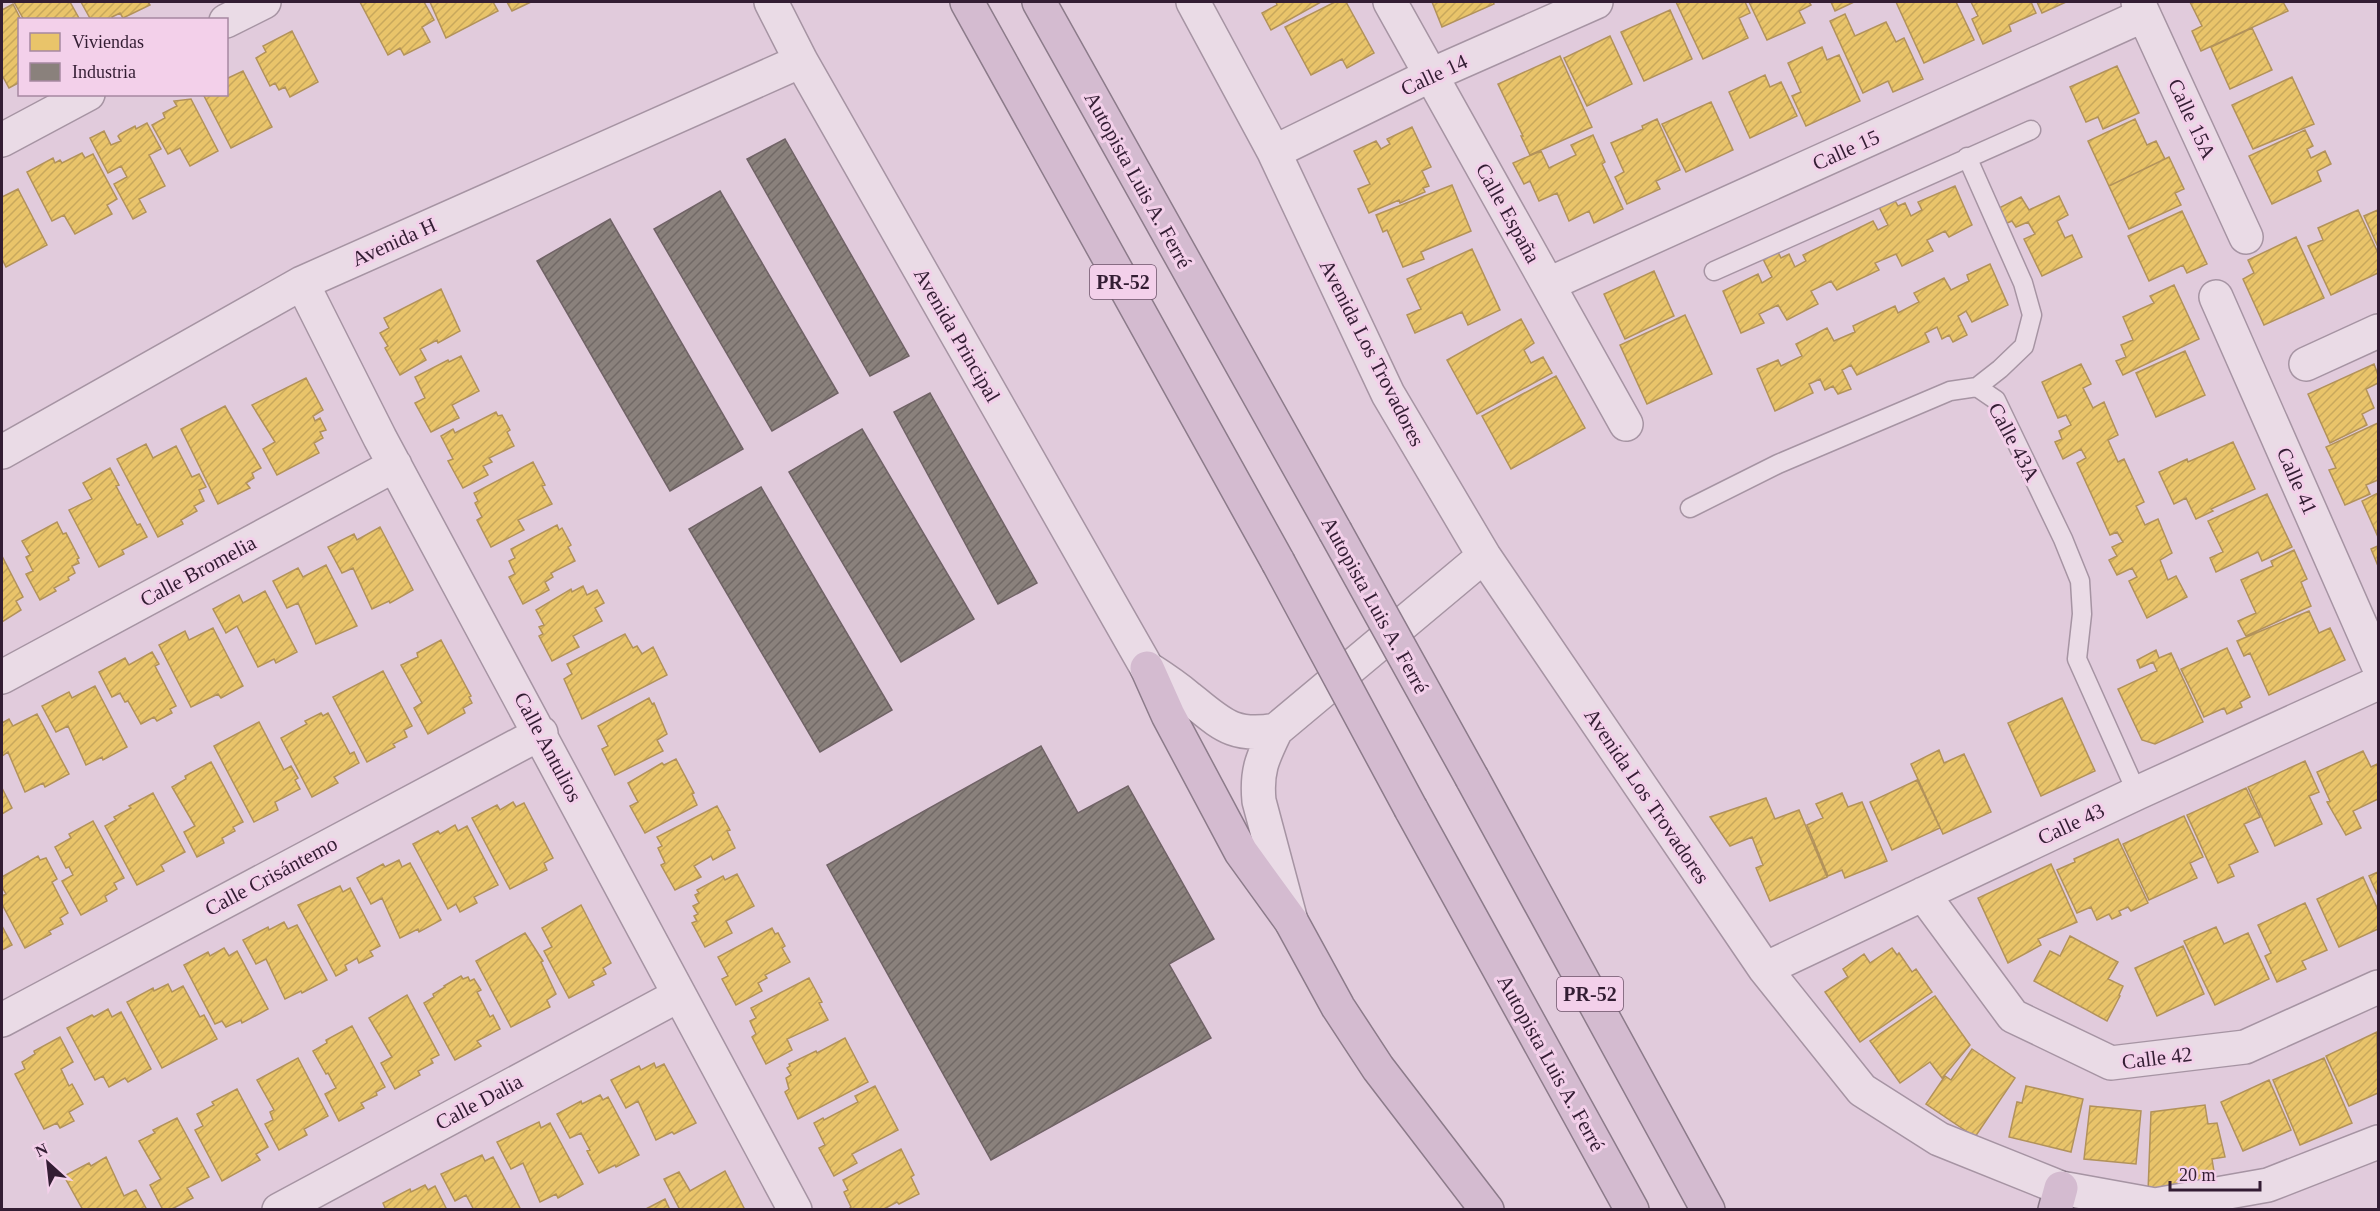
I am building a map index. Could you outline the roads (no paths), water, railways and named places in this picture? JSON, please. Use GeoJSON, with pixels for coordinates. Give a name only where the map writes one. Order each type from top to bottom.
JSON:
{"type":"FeatureCollection","features":[{"type":"Feature","properties":{"kind":"highway","name":"Autopista Luis A. Ferré"},"geometry":{"type":"LineString","coordinates":[[967,2],[1278,562],[1411,809],[1632,1209]]}},
{"type":"Feature","properties":{"kind":"highway","name":"Autopista Luis A. Ferré"},"geometry":{"type":"LineString","coordinates":[[1039,2],[1472,778],[1708,1209]]}},
{"type":"Feature","properties":{"kind":"highway"},"geometry":{"type":"LineString","coordinates":[[1147,668],[1168,714],[1241,852],[1291,921],[1338,1007],[1378,1068],[1487,1209]]}},
{"type":"Feature","properties":{"kind":"street"},"geometry":{"type":"LineString","coordinates":[[228,20],[264,2]]}},
{"type":"Feature","properties":{"kind":"street","name":"Avenida Principal"},"geometry":{"type":"LineString","coordinates":[[771,2],[801,61],[1147,668]]}},
{"type":"Feature","properties":{"kind":"street","name":"Avenida Los Trovadores"},"geometry":{"type":"LineString","coordinates":[[1193,2],[1274,152],[1388,394],[1484,556],[1765,969],[1862,1090],[1939,1139],[2058,1199],[2156,1205],[2268,1185],[2379,1142]]}},
{"type":"Feature","properties":{"kind":"street","name":"Calle España"},"geometry":{"type":"LineString","coordinates":[[1390,2],[1626,424]]}},
{"type":"Feature","properties":{"kind":"street","name":"Calle 14"},"geometry":{"type":"LineString","coordinates":[[1274,152],[1431,75],[1596,2]]}},
{"type":"Feature","properties":{"kind":"street","name":"Calle 15A"},"geometry":{"type":"LineString","coordinates":[[2141,8],[2246,237]]}},
{"type":"Feature","properties":{"kind":"street","name":"Calle 15"},"geometry":{"type":"LineString","coordinates":[[1548,284],[2141,8]]}},
{"type":"Feature","properties":{"kind":"street","name":"Avenida H"},"geometry":{"type":"LineString","coordinates":[[2,452],[302,283],[801,61]]}},
{"type":"Feature","properties":{"kind":"street"},"geometry":{"type":"LineString","coordinates":[[2,140],[84,96]]}},
{"type":"Feature","properties":{"kind":"street","name":"Calle Antulios"},"geometry":{"type":"LineString","coordinates":[[302,283],[395,465],[795,1209]]}},
{"type":"Feature","properties":{"kind":"street","name":"Calle 41"},"geometry":{"type":"LineString","coordinates":[[2216,297],[2379,665]]}},
{"type":"Feature","properties":{"kind":"street"},"geometry":{"type":"LineString","coordinates":[[2306,364],[2379,331]]}},
{"type":"Feature","properties":{"kind":"street","name":"Calle Bromelia"},"geometry":{"type":"LineString","coordinates":[[2,677],[395,465]]}},
{"type":"Feature","properties":{"kind":"street"},"geometry":{"type":"LineString","coordinates":[[1291,921],[1259,801],[1257,781],[1264,754],[1276,730],[1484,556]]}},
{"type":"Feature","properties":{"kind":"street"},"geometry":{"type":"LineString","coordinates":[[1147,668],[1190,698],[1212,718],[1234,730],[1259,733],[1276,730]]}},
{"type":"Feature","properties":{"kind":"street","name":"Calle 43"},"geometry":{"type":"LineString","coordinates":[[1765,969],[2137,793],[2379,683]]}},
{"type":"Feature","properties":{"kind":"street","name":"Calle Crisántemo"},"geometry":{"type":"LineString","coordinates":[[2,1020],[540,733]]}},
{"type":"Feature","properties":{"kind":"street","name":"Calle 42"},"geometry":{"type":"LineString","coordinates":[[1923,894],[2013,1016],[2111,1063],[2245,1047],[2379,987]]}},
{"type":"Feature","properties":{"kind":"street","name":"Calle Dalia"},"geometry":{"type":"LineString","coordinates":[[279,1209],[679,995]]}},
{"type":"Feature","properties":{"kind":"lane"},"geometry":{"type":"LineString","coordinates":[[1714,271],[2031,130]]}},
{"type":"Feature","properties":{"kind":"lane"},"geometry":{"type":"LineString","coordinates":[[1967,157],[2023,283],[2032,315],[2024,346],[1977,387]]}},
{"type":"Feature","properties":{"kind":"lane","name":"Calle 43A"},"geometry":{"type":"LineString","coordinates":[[1690,508],[1778,464],[1950,391],[1977,387],[1996,400],[2063,539],[2080,581],[2082,614],[2077,659],[2137,793]]}}]}
